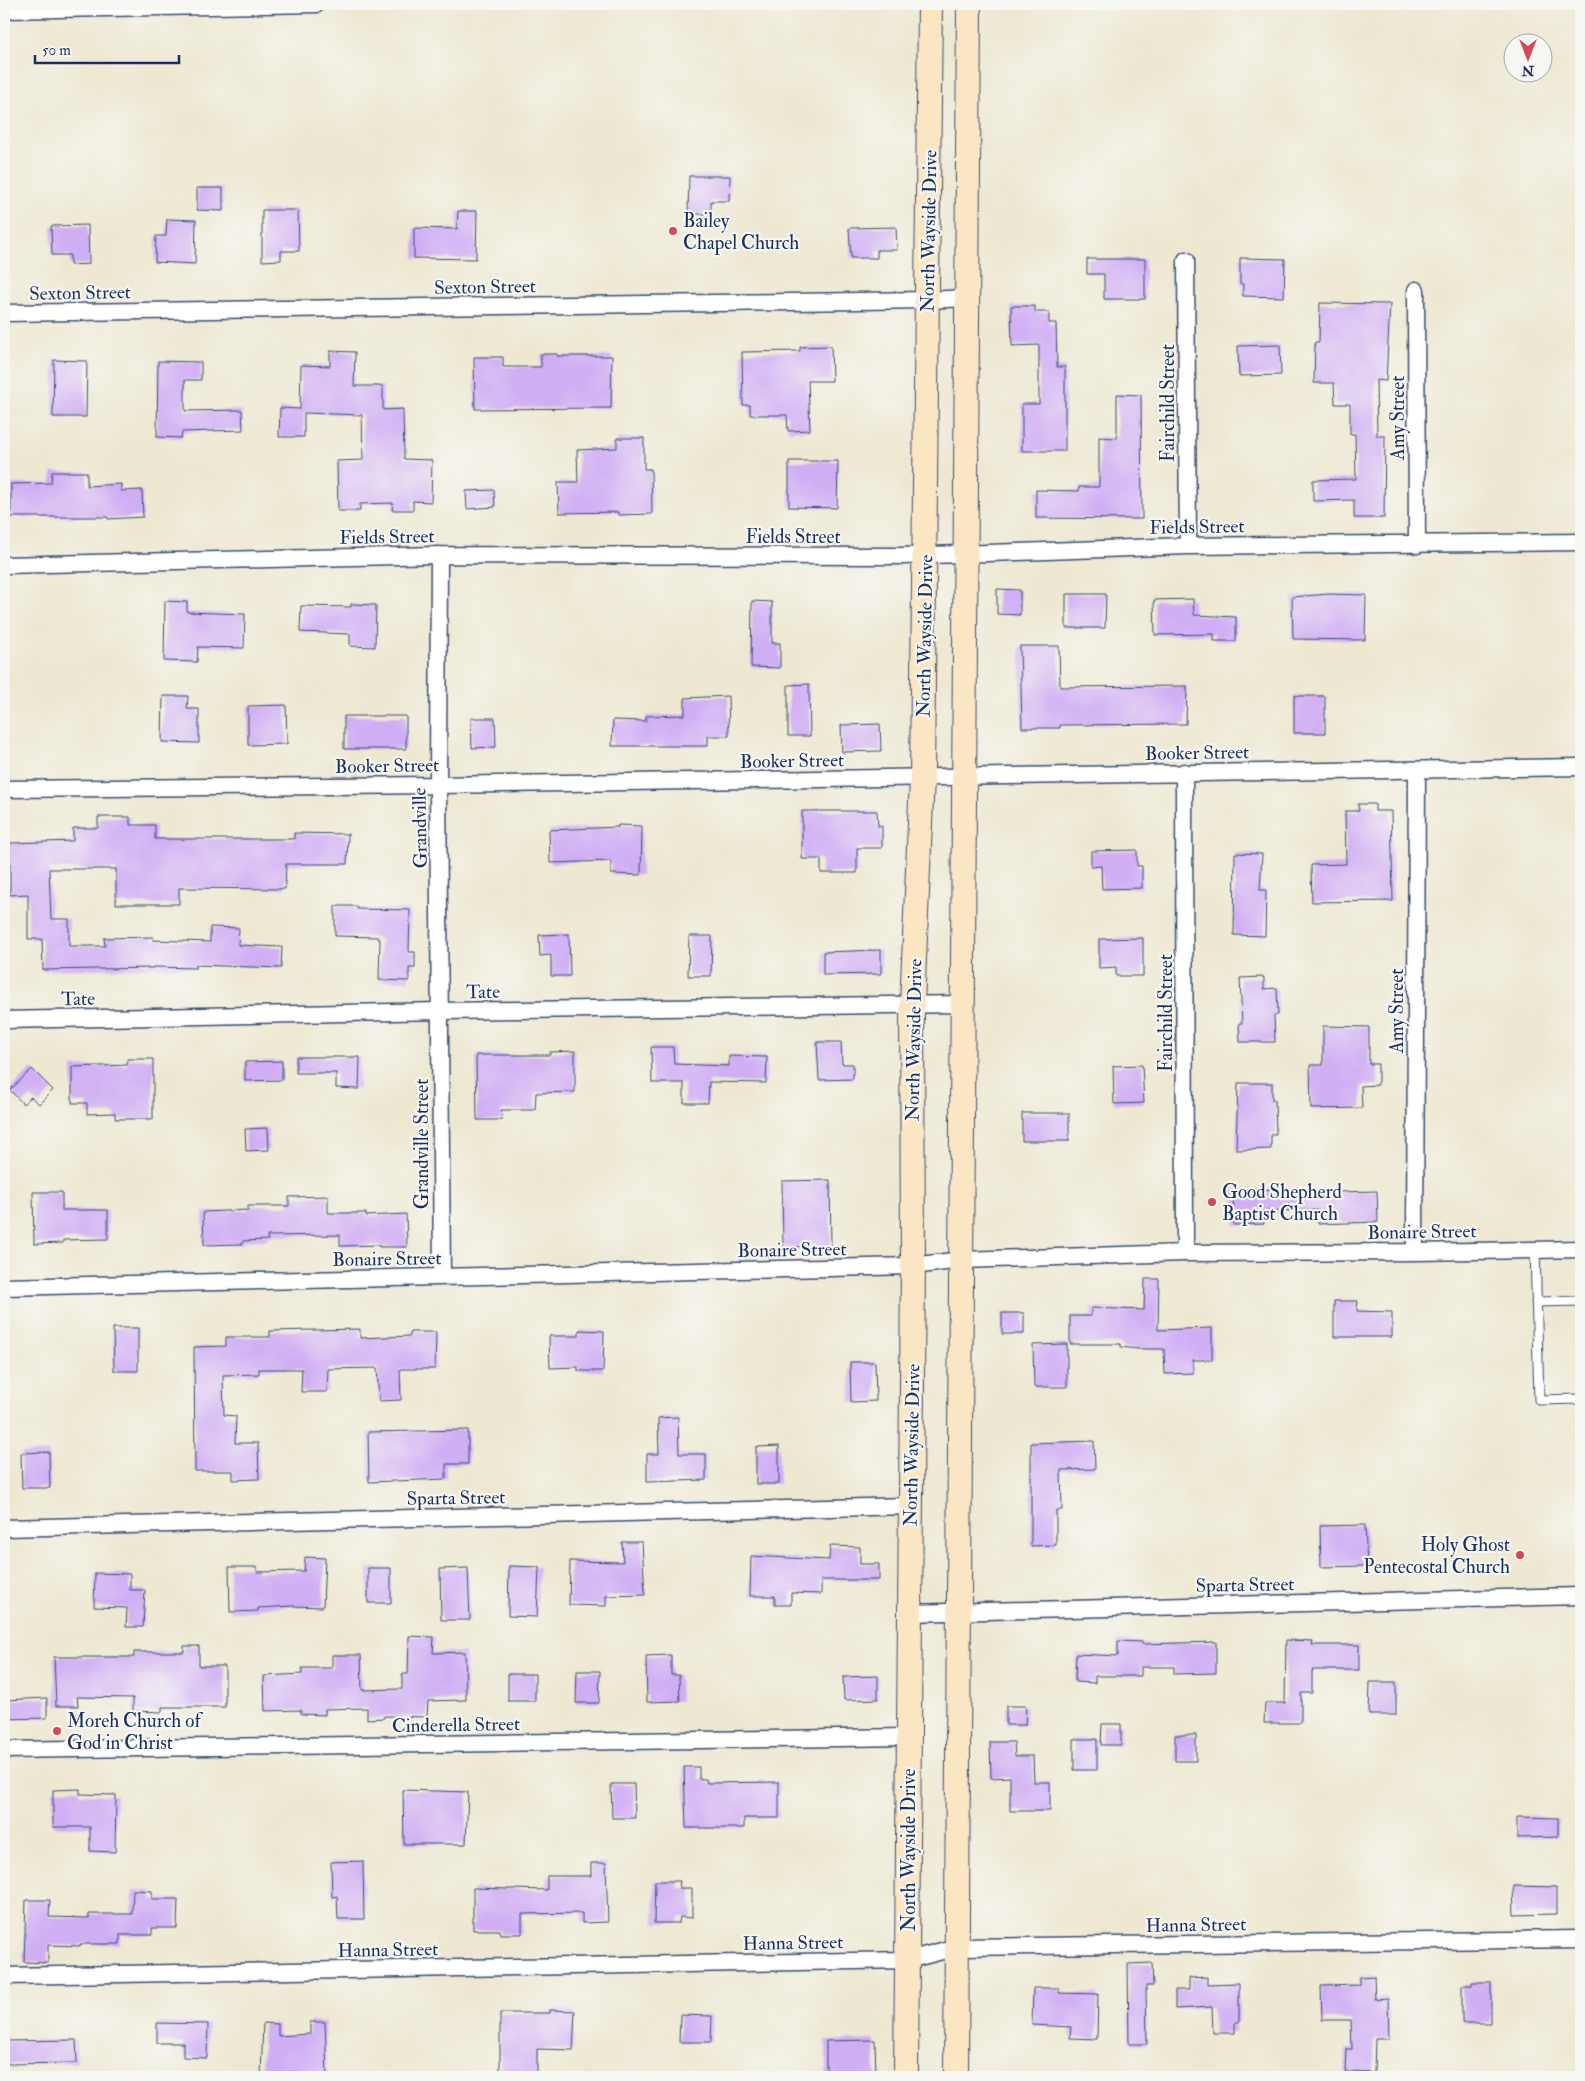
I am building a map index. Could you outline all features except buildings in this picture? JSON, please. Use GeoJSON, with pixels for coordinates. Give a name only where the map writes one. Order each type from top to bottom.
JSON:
{"type":"FeatureCollection","features":[{"type":"Feature","properties":{"kind":"main road","name":"North Wayside Drive"},"geometry":{"type":"LineString","coordinates":[[906,2077],[913,1266],[912,1005],[922,778],[926,555],[925,432],[930,4]]}},
{"type":"Feature","properties":{"kind":"main road","name":"North Wayside Drive"},"geometry":{"type":"LineString","coordinates":[[956,2077],[968,4]]}},
{"type":"Feature","properties":{"kind":"street"},"geometry":{"type":"LineString","coordinates":[[4,10],[317,4]]}},
{"type":"Feature","properties":{"kind":"street","name":"Fairchild Street"},"geometry":{"type":"LineString","coordinates":[[1186,260],[1188,546]]}},
{"type":"Feature","properties":{"kind":"street","name":"Amy Street"},"geometry":{"type":"LineString","coordinates":[[1416,290],[1417,545]]}},
{"type":"Feature","properties":{"kind":"street","name":"Sexton Street"},"geometry":{"type":"LineString","coordinates":[[4,313],[967,298]]}},
{"type":"Feature","properties":{"kind":"street","name":"Fields Street"},"geometry":{"type":"LineString","coordinates":[[4,565],[439,555],[926,555],[1188,546],[1581,542]]}},
{"type":"Feature","properties":{"kind":"street","name":"Grandville"},"geometry":{"type":"LineString","coordinates":[[439,555],[438,785],[441,1011]]}},
{"type":"Feature","properties":{"kind":"street","name":"Booker Street"},"geometry":{"type":"LineString","coordinates":[[4,789],[438,785],[1184,772],[1581,768]]}},
{"type":"Feature","properties":{"kind":"street","name":"Amy Street"},"geometry":{"type":"LineString","coordinates":[[1415,1252],[1417,770]]}},
{"type":"Feature","properties":{"kind":"street","name":"Fairchild Street"},"geometry":{"type":"LineString","coordinates":[[1184,772],[1185,1253]]}},
{"type":"Feature","properties":{"kind":"street","name":"Tate"},"geometry":{"type":"LineString","coordinates":[[4,1020],[441,1011],[962,1004]]}},
{"type":"Feature","properties":{"kind":"street","name":"Grandville Street"},"geometry":{"type":"LineString","coordinates":[[441,1011],[442,1277]]}},
{"type":"Feature","properties":{"kind":"street","name":"Bonaire Street"},"geometry":{"type":"LineString","coordinates":[[4,1287],[913,1266],[961,1260],[1185,1253],[1581,1249]]}},
{"type":"Feature","properties":{"kind":"street","name":"Sparta Street"},"geometry":{"type":"LineString","coordinates":[[4,1528],[910,1506]]}},
{"type":"Feature","properties":{"kind":"street","name":"Sparta Street"},"geometry":{"type":"LineString","coordinates":[[909,1613],[1581,1596]]}},
{"type":"Feature","properties":{"kind":"street","name":"Cinderella Street"},"geometry":{"type":"LineString","coordinates":[[4,1750],[908,1737]]}},
{"type":"Feature","properties":{"kind":"street","name":"Hanna Street"},"geometry":{"type":"LineString","coordinates":[[4,1976],[908,1960],[957,1947],[1581,1939]]}},
{"type":"Feature","properties":{"kind":"lane"},"geometry":{"type":"LineString","coordinates":[[1535,1249],[1539,1400],[1581,1400]]}},
{"type":"Feature","properties":{"kind":"lane"},"geometry":{"type":"LineString","coordinates":[[1536,1302],[1581,1301]]}},
{"type":"Feature","properties":{"kind":"place","name":"Bailey Chapel Church"},"geometry":{"type":"Point","coordinates":[673,231]}},
{"type":"Feature","properties":{"kind":"place","name":"Good Shepherd Baptist Church"},"geometry":{"type":"Point","coordinates":[1212,1202]}},
{"type":"Feature","properties":{"kind":"place","name":"Holy Ghost Pentecostal Church"},"geometry":{"type":"Point","coordinates":[1520,1555]}},
{"type":"Feature","properties":{"kind":"place","name":"Moreh Church of God in Christ"},"geometry":{"type":"Point","coordinates":[57,1731]}}]}
